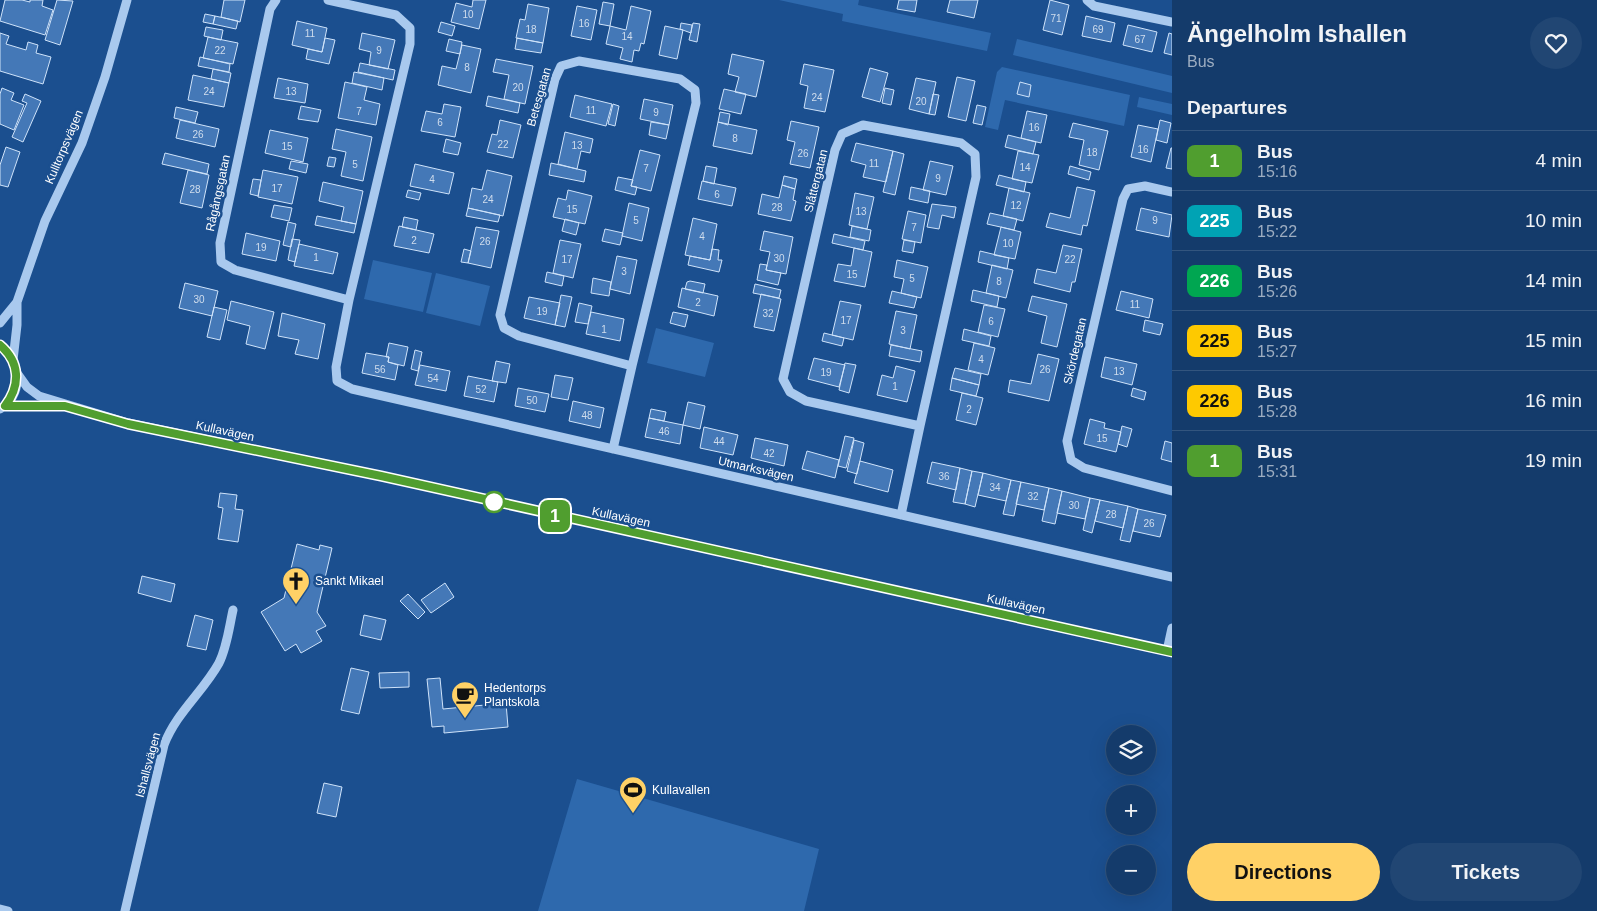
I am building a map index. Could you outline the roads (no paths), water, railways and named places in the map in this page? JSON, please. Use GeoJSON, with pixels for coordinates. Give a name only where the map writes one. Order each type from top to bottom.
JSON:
{"type":"FeatureCollection","features":[{"type":"Feature","properties":{"kind":"street","name":"Kulltorpsvägen"},"geometry":{"type":"LineString","coordinates":[[0,323],[16,302],[45,221],[82,143],[105,78],[127,0]]}},
{"type":"Feature","properties":{"kind":"street","name":"Rågångsgatan"},"geometry":{"type":"LineString","coordinates":[[276,0],[270,9],[220,243],[221,262],[235,270],[349,300]]}},
{"type":"Feature","properties":{"kind":"street"},"geometry":{"type":"LineString","coordinates":[[328,0],[396,15],[410,28],[410,44],[349,300]]}},
{"type":"Feature","properties":{"kind":"street"},"geometry":{"type":"LineString","coordinates":[[1087,0],[1094,6],[1172,22]]}},
{"type":"Feature","properties":{"kind":"street","name":"Betesgatan"},"geometry":{"type":"LineString","coordinates":[[613,449],[696,103],[695,90],[680,80],[579,61],[561,66],[555,79],[500,315],[504,328],[519,336],[632,366]]}},
{"type":"Feature","properties":{"kind":"street","name":"Slåttergatan"},"geometry":{"type":"LineString","coordinates":[[901,515],[976,177],[975,154],[960,143],[863,125],[842,134],[835,150],[783,379],[790,392],[806,401],[920,426]]}},
{"type":"Feature","properties":{"kind":"street","name":"Skördegatan"},"geometry":{"type":"LineString","coordinates":[[1172,192],[1145,186],[1128,189],[1123,199],[1067,441],[1071,460],[1084,468],[1172,491]]}},
{"type":"Feature","properties":{"kind":"street","name":"Utmarksvägen"},"geometry":{"type":"LineString","coordinates":[[349,300],[336,366],[337,381],[352,389],[1172,577]]}},
{"type":"Feature","properties":{"kind":"street","name":"Kulltorpsvägen"},"geometry":{"type":"LineString","coordinates":[[13,360],[17,325],[16,302]]}},
{"type":"Feature","properties":{"kind":"street","name":"Kullavägen"},"geometry":{"type":"LineString","coordinates":[[0,344],[13,360],[17,373],[17,385],[12,396],[2,408]]}},
{"type":"Feature","properties":{"kind":"street","name":"Kullavägen"},"geometry":{"type":"LineString","coordinates":[[17,373],[27,387],[40,396],[65,406],[128,424],[381,476],[1170,651]]}},
{"type":"Feature","properties":{"kind":"street","name":"Kullavägen"},"geometry":{"type":"LineString","coordinates":[[2,408],[65,406]]}},
{"type":"Feature","properties":{"kind":"street","name":"Ishallsvägen"},"geometry":{"type":"LineString","coordinates":[[125,911],[166,738],[219,663],[225,649],[233,610]]}},
{"type":"Feature","properties":{"kind":"street"},"geometry":{"type":"LineString","coordinates":[[1170,651],[1172,628]]}},
{"type":"Feature","properties":{"kind":"street"},"geometry":{"type":"LineString","coordinates":[[0,909],[8,911]]}},
{"type":"Feature","properties":{"kind":"place","name":"Sankt Mikael"},"geometry":{"type":"Point","coordinates":[296,605]}},
{"type":"Feature","properties":{"kind":"place","name":"Hedentorps Plantskola"},"geometry":{"type":"Point","coordinates":[465,719]}},
{"type":"Feature","properties":{"kind":"place","name":"Kullavallen"},"geometry":{"type":"Point","coordinates":[633,814]}}]}
